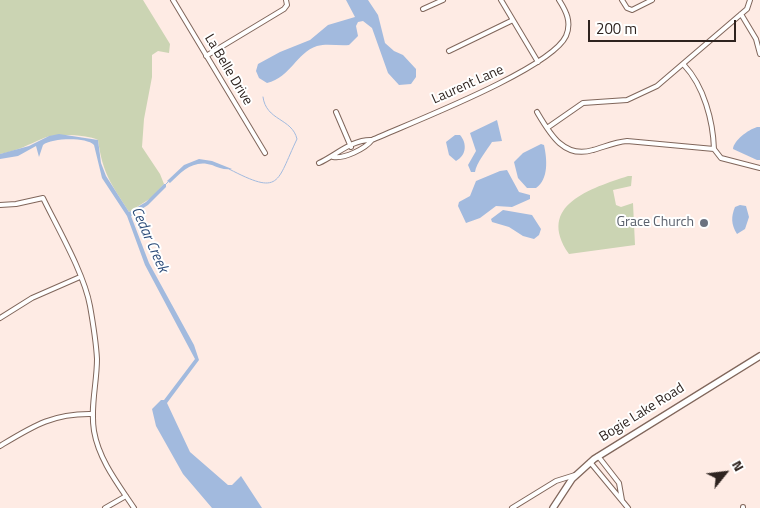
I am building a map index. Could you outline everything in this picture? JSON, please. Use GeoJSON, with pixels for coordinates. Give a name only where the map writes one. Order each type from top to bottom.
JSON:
{"type":"FeatureCollection","features":[{"type":"Feature","properties":{"kind":"main road","name":"Bogie Lake Road"},"geometry":{"type":"LineString","coordinates":[[552,508],[575,475],[598,456],[760,356]]}},
{"type":"Feature","properties":{"kind":"street","name":"La Belle Drive"},"geometry":{"type":"LineString","coordinates":[[172,0],[265,153]]}},
{"type":"Feature","properties":{"kind":"street"},"geometry":{"type":"LineString","coordinates":[[423,9],[443,0]]}},
{"type":"Feature","properties":{"kind":"street"},"geometry":{"type":"LineString","coordinates":[[501,0],[538,62]]}},
{"type":"Feature","properties":{"kind":"street","name":"Laurent Lane"},"geometry":{"type":"LineString","coordinates":[[319,163],[333,157],[337,152],[365,140],[372,140],[517,75],[538,62],[566,37],[568,19],[559,0]]}},
{"type":"Feature","properties":{"kind":"street"},"geometry":{"type":"LineString","coordinates":[[622,0],[628,9],[635,10],[652,0]]}},
{"type":"Feature","properties":{"kind":"street"},"geometry":{"type":"LineString","coordinates":[[547,128],[583,103],[627,100],[657,86],[684,65],[746,9],[750,0]]}},
{"type":"Feature","properties":{"kind":"street"},"geometry":{"type":"LineString","coordinates":[[206,56],[284,9],[286,2]]}},
{"type":"Feature","properties":{"kind":"street"},"geometry":{"type":"LineString","coordinates":[[740,14],[756,39],[760,54]]}},
{"type":"Feature","properties":{"kind":"street"},"geometry":{"type":"LineString","coordinates":[[449,52],[513,20]]}},
{"type":"Feature","properties":{"kind":"street"},"geometry":{"type":"LineString","coordinates":[[684,65],[700,89],[714,134],[714,149],[721,158],[760,168]]}},
{"type":"Feature","properties":{"kind":"street"},"geometry":{"type":"LineString","coordinates":[[336,112],[353,151]]}},
{"type":"Feature","properties":{"kind":"street"},"geometry":{"type":"LineString","coordinates":[[538,112],[547,128],[562,146],[575,153],[590,151],[618,141],[714,149]]}},
{"type":"Feature","properties":{"kind":"street","name":"Laurent Lane"},"geometry":{"type":"LineString","coordinates":[[333,157],[339,158],[368,145],[372,140]]}},
{"type":"Feature","properties":{"kind":"street"},"geometry":{"type":"LineString","coordinates":[[0,204],[16,204],[43,198],[80,277],[90,303],[96,351],[94,431],[102,456],[134,508]]}},
{"type":"Feature","properties":{"kind":"street"},"geometry":{"type":"LineString","coordinates":[[0,318],[32,298],[80,277]]}},
{"type":"Feature","properties":{"kind":"street"},"geometry":{"type":"LineString","coordinates":[[0,446],[40,422],[54,417],[93,414]]}},
{"type":"Feature","properties":{"kind":"street"},"geometry":{"type":"LineString","coordinates":[[598,456],[620,483],[622,500]]}},
{"type":"Feature","properties":{"kind":"street"},"geometry":{"type":"LineString","coordinates":[[590,462],[628,508]]}},
{"type":"Feature","properties":{"kind":"street"},"geometry":{"type":"LineString","coordinates":[[512,508],[556,481],[575,475]]}},
{"type":"Feature","properties":{"kind":"street"},"geometry":{"type":"LineString","coordinates":[[105,508],[126,496]]}},
{"type":"Feature","properties":{"kind":"green space"},"geometry":{"type":"Polygon","coordinates":[[[0,0],[143,0],[170,44],[169,53],[158,51],[152,55],[152,77],[144,119],[142,147],[160,174],[164,184],[151,198],[129,212],[105,171],[98,140],[93,138],[71,135],[49,136],[18,149],[0,154],[0,0]]]}},
{"type":"Feature","properties":{"kind":"green space"},"geometry":{"type":"Polygon","coordinates":[[[632,176],[631,186],[613,190],[616,205],[621,207],[633,203],[635,245],[569,254],[560,237],[559,223],[563,211],[572,201],[585,193],[632,176]]]}},
{"type":"Feature","properties":{"kind":"water"},"geometry":{"type":"Polygon","coordinates":[[[346,0],[368,0],[378,15],[385,43],[394,51],[403,55],[416,69],[416,77],[411,84],[399,85],[388,73],[372,28],[363,21],[358,22],[356,26],[358,36],[349,45],[317,46],[310,49],[288,71],[275,80],[267,83],[259,78],[256,71],[258,64],[280,52],[310,40],[328,25],[355,17],[346,0]]]}},
{"type":"Feature","properties":{"kind":"water"},"geometry":{"type":"Polygon","coordinates":[[[497,120],[502,141],[492,142],[475,172],[471,172],[468,165],[476,151],[470,133],[497,120]]]}},
{"type":"Feature","properties":{"kind":"water"},"geometry":{"type":"Polygon","coordinates":[[[760,127],[760,160],[733,149],[736,142],[742,136],[760,127]]]}},
{"type":"Feature","properties":{"kind":"water"},"geometry":{"type":"Polygon","coordinates":[[[59,134],[98,140],[101,163],[106,176],[129,212],[146,202],[166,184],[166,187],[148,205],[131,216],[149,263],[194,345],[199,360],[167,403],[190,452],[228,485],[232,485],[241,476],[262,508],[212,508],[183,474],[156,426],[152,409],[161,400],[164,400],[195,359],[145,265],[127,216],[102,178],[94,145],[90,142],[77,140],[54,141],[43,145],[39,157],[36,146],[18,156],[0,159],[0,154],[29,146],[49,136],[59,134]]]}},
{"type":"Feature","properties":{"kind":"water"},"geometry":{"type":"Polygon","coordinates":[[[455,135],[460,135],[465,145],[462,156],[456,161],[449,155],[446,142],[455,135]]]}},
{"type":"Feature","properties":{"kind":"water"},"geometry":{"type":"Polygon","coordinates":[[[541,144],[544,145],[546,156],[545,174],[536,188],[527,188],[518,178],[514,162],[523,153],[541,144]]]}},
{"type":"Feature","properties":{"kind":"water"},"geometry":{"type":"Polygon","coordinates":[[[199,159],[212,161],[232,169],[224,169],[206,164],[194,165],[184,170],[170,183],[167,181],[184,165],[199,159]]]}},
{"type":"Feature","properties":{"kind":"water"},"geometry":{"type":"Polygon","coordinates":[[[507,170],[519,192],[530,195],[530,199],[512,207],[496,206],[480,218],[466,223],[458,206],[459,202],[470,196],[476,181],[507,170]]]}},
{"type":"Feature","properties":{"kind":"water"},"geometry":{"type":"Polygon","coordinates":[[[740,205],[746,206],[749,217],[745,229],[737,234],[732,217],[735,207],[740,205]]]}},
{"type":"Feature","properties":{"kind":"water"},"geometry":{"type":"Polygon","coordinates":[[[503,210],[532,215],[541,229],[539,235],[534,239],[523,236],[509,227],[492,222],[491,219],[503,210]]]}},
{"type":"Feature","properties":{"kind":"waterway"},"geometry":{"type":"LineString","coordinates":[[229,169],[259,182],[268,183],[275,181],[285,166],[297,139],[290,127],[269,111],[263,97]]}},
{"type":"Feature","properties":{"kind":"place","name":"Grace Church"},"geometry":{"type":"Point","coordinates":[704,223]}},
{"type":"Feature","properties":{"kind":"water label","name":"Cedar Creek"},"geometry":{"type":"Point","coordinates":[149,240]}}]}
